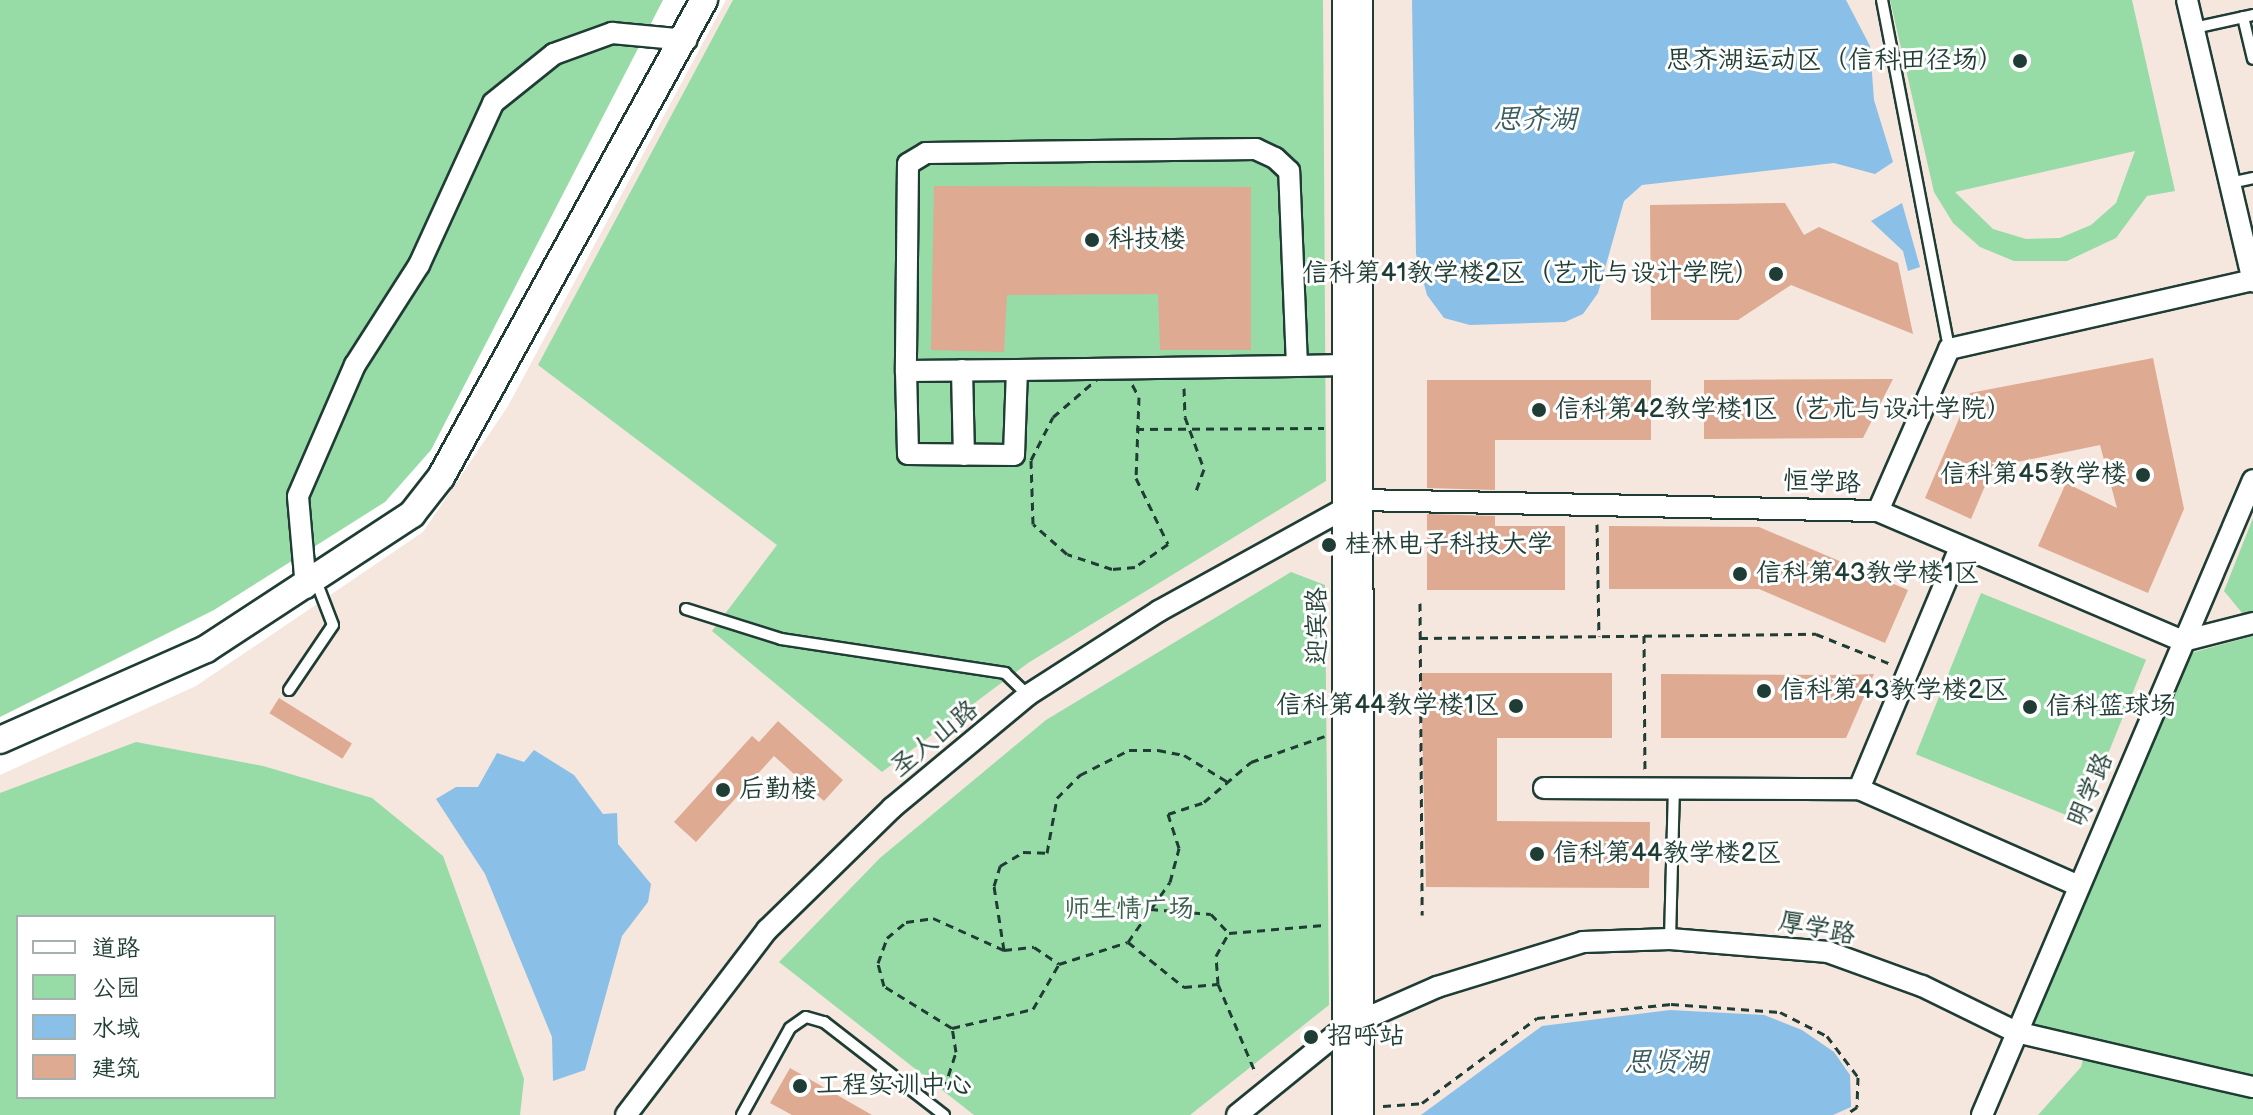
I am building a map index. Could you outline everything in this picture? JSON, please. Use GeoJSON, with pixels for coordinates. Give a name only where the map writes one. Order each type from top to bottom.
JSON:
{"type":"FeatureCollection","features":[{"type":"Feature","properties":{"kind":"street"},"geometry":{"type":"LineString","coordinates":[[0,740],[206,649],[310,584],[412,514],[430,494],[687,40],[704,0]]}},
{"type":"Feature","properties":{"kind":"street","name":"迎宾路"},"geometry":{"type":"LineString","coordinates":[[1343,0],[1344,428],[1352,504],[1364,1017],[1353,1111]]}},
{"type":"Feature","properties":{"kind":"street","name":"迎宾路"},"geometry":{"type":"LineString","coordinates":[[1353,1111],[1344,1028],[1344,732],[1362,0]]}},
{"type":"Feature","properties":{"kind":"street"},"geometry":{"type":"LineString","coordinates":[[1878,511],[1949,349],[2253,281],[2187,0]]}},
{"type":"Feature","properties":{"kind":"street"},"geometry":{"type":"LineString","coordinates":[[310,584],[298,496],[355,365],[419,265],[493,103],[554,54],[612,33],[687,40]]}},
{"type":"Feature","properties":{"kind":"street"},"geometry":{"type":"LineString","coordinates":[[1017,370],[1014,455],[908,454],[908,164],[926,153],[1256,149],[1289,171],[1297,366]]}},
{"type":"Feature","properties":{"kind":"street"},"geometry":{"type":"LineString","coordinates":[[906,371],[1344,365]]}},
{"type":"Feature","properties":{"kind":"street"},"geometry":{"type":"LineString","coordinates":[[962,370],[964,455]]}},
{"type":"Feature","properties":{"kind":"street","name":"明学路"},"geometry":{"type":"LineString","coordinates":[[1982,1115],[2253,480]]}},
{"type":"Feature","properties":{"kind":"street","name":"恒学路"},"geometry":{"type":"LineString","coordinates":[[1352,504],[1597,500],[1878,511],[1959,550],[2183,641]]}},
{"type":"Feature","properties":{"kind":"street","name":"圣人山路"},"geometry":{"type":"LineString","coordinates":[[626,1115],[767,930],[892,808],[1028,695],[1352,504]]}},
{"type":"Feature","properties":{"kind":"street"},"geometry":{"type":"LineString","coordinates":[[1859,789],[1959,550]]}},
{"type":"Feature","properties":{"kind":"street"},"geometry":{"type":"LineString","coordinates":[[2183,641],[2253,623]]}},
{"type":"Feature","properties":{"kind":"street"},"geometry":{"type":"LineString","coordinates":[[1544,788],[1859,789],[2079,886]]}},
{"type":"Feature","properties":{"kind":"street","name":"厚学路"},"geometry":{"type":"LineString","coordinates":[[1344,1028],[1364,1017],[1514,959],[1583,942],[1670,939],[1828,952],[1922,986],[2016,1032],[2253,1087]]}},
{"type":"Feature","properties":{"kind":"street"},"geometry":{"type":"LineString","coordinates":[[1237,1115],[1344,1028]]}},
{"type":"Feature","properties":{"kind":"lane"},"geometry":{"type":"LineString","coordinates":[[1882,0],[1949,349]]}},
{"type":"Feature","properties":{"kind":"lane"},"geometry":{"type":"LineString","coordinates":[[2194,28],[2248,16],[2253,59]]}},
{"type":"Feature","properties":{"kind":"lane"},"geometry":{"type":"LineString","coordinates":[[2230,183],[2253,178]]}},
{"type":"Feature","properties":{"kind":"lane"},"geometry":{"type":"LineString","coordinates":[[289,690],[333,625],[310,584]]}},
{"type":"Feature","properties":{"kind":"lane"},"geometry":{"type":"LineString","coordinates":[[686,609],[781,639],[1005,673],[1028,695]]}},
{"type":"Feature","properties":{"kind":"lane"},"geometry":{"type":"LineString","coordinates":[[1670,939],[1674,787]]}},
{"type":"Feature","properties":{"kind":"lane"},"geometry":{"type":"LineString","coordinates":[[742,1115],[790,1028],[806,1017],[824,1022],[944,1115]]}},
{"type":"Feature","properties":{"kind":"path"},"geometry":{"type":"LineString","coordinates":[[1119,360],[1139,397],[1136,429],[1136,478],[1168,544],[1135,567],[1112,569],[1049,543],[1033,524],[1031,460],[1053,417],[1119,360]]}},
{"type":"Feature","properties":{"kind":"path"},"geometry":{"type":"LineString","coordinates":[[1186,382],[1191,429],[1204,469],[1196,491]]}},
{"type":"Feature","properties":{"kind":"path"},"geometry":{"type":"LineString","coordinates":[[1136,429],[1344,428]]}},
{"type":"Feature","properties":{"kind":"path"},"geometry":{"type":"LineString","coordinates":[[1597,500],[1599,636]]}},
{"type":"Feature","properties":{"kind":"path"},"geometry":{"type":"LineString","coordinates":[[1420,603],[1422,915]]}},
{"type":"Feature","properties":{"kind":"path"},"geometry":{"type":"LineString","coordinates":[[1420,638],[1816,634],[1907,670]]}},
{"type":"Feature","properties":{"kind":"path"},"geometry":{"type":"LineString","coordinates":[[1644,635],[1645,787]]}},
{"type":"Feature","properties":{"kind":"path"},"geometry":{"type":"LineString","coordinates":[[1059,964],[1034,947],[1004,950],[933,918],[906,922],[887,938],[878,963],[884,986],[952,1028],[1033,1009],[1059,964],[1128,942],[1148,909],[1170,882],[1179,848],[1168,814],[1204,802],[1228,782],[1288,744],[1344,732]]}},
{"type":"Feature","properties":{"kind":"path"},"geometry":{"type":"LineString","coordinates":[[1004,950],[994,886],[1000,866],[1023,852],[1047,853],[1057,798],[1080,775],[1129,750],[1158,750],[1184,755],[1228,782]]}},
{"type":"Feature","properties":{"kind":"path"},"geometry":{"type":"LineString","coordinates":[[1148,909],[1211,914],[1229,933]]}},
{"type":"Feature","properties":{"kind":"path"},"geometry":{"type":"LineString","coordinates":[[1229,933],[1344,925]]}},
{"type":"Feature","properties":{"kind":"path"},"geometry":{"type":"LineString","coordinates":[[1229,933],[1216,956],[1218,984],[1265,1091]]}},
{"type":"Feature","properties":{"kind":"path"},"geometry":{"type":"LineString","coordinates":[[1128,942],[1184,987],[1218,984]]}},
{"type":"Feature","properties":{"kind":"path"},"geometry":{"type":"LineString","coordinates":[[1353,1111],[1422,1103],[1537,1018],[1671,1004],[1780,1012],[1827,1036],[1858,1077],[1857,1107],[1845,1115]]}},
{"type":"Feature","properties":{"kind":"path"},"geometry":{"type":"LineString","coordinates":[[944,1089],[956,1052],[952,1028]]}},
{"type":"Feature","properties":{"kind":"shaded area","name":"桂林电子科技大学"},"geometry":{"type":"Polygon","coordinates":[[[726,0],[2253,0],[2253,1115],[0,1115],[0,775],[196,686],[423,532],[508,406],[726,0]]]}},
{"type":"Feature","properties":{"kind":"green space"},"geometry":{"type":"Polygon","coordinates":[[[0,0],[663,0],[431,450],[385,502],[214,610],[0,717],[0,0]]]}},
{"type":"Feature","properties":{"kind":"green space"},"geometry":{"type":"Polygon","coordinates":[[[733,0],[1323,0],[1326,481],[1028,663],[882,772],[712,631],[777,545],[538,365],[733,0]]]}},
{"type":"Feature","properties":{"kind":"green space","name":"思齐湖运动区（信科田径场）"},"geometry":{"type":"Polygon","coordinates":[[[1890,0],[2132,0],[2175,191],[2147,196],[2116,238],[2067,261],[2014,261],[1980,247],[1953,223],[1934,192],[1890,0]],[[2135,151],[1955,192],[1993,229],[2026,239],[2060,238],[2091,225],[2116,203],[2135,151]]]}},
{"type":"Feature","properties":{"kind":"green space"},"geometry":{"type":"Polygon","coordinates":[[[2253,518],[2253,612],[2243,614],[2224,591],[2253,518]]]}},
{"type":"Feature","properties":{"kind":"green space","name":"师生情广场"},"geometry":{"type":"Polygon","coordinates":[[[1291,572],[1325,585],[1329,1005],[1190,1115],[974,1115],[779,962],[880,858],[1046,720],[1291,572]]]}},
{"type":"Feature","properties":{"kind":"green space","name":"信科篮球场"},"geometry":{"type":"Polygon","coordinates":[[[1981,593],[2146,660],[2081,821],[1916,754],[1981,593]]]}},
{"type":"Feature","properties":{"kind":"green space"},"geometry":{"type":"Polygon","coordinates":[[[2253,636],[2253,1076],[2031,1026],[2191,653],[2253,636]]]}},
{"type":"Feature","properties":{"kind":"green space"},"geometry":{"type":"Polygon","coordinates":[[[136,742],[263,766],[372,798],[443,856],[524,1079],[520,1115],[0,1115],[0,793],[136,742]]]}},
{"type":"Feature","properties":{"kind":"green space"},"geometry":{"type":"Polygon","coordinates":[[[2085,1052],[2253,1092],[2253,1115],[2038,1115],[2081,1067],[2085,1052]]]}},
{"type":"Feature","properties":{"kind":"water","name":"思齐湖"},"geometry":{"type":"Polygon","coordinates":[[[1412,0],[1846,0],[1870,46],[1874,100],[1893,162],[1875,174],[1834,163],[1642,185],[1624,201],[1598,293],[1583,314],[1565,322],[1470,325],[1444,318],[1427,295],[1416,254],[1412,0]]]}},
{"type":"Feature","properties":{"kind":"water"},"geometry":{"type":"Polygon","coordinates":[[[1902,203],[1920,267],[1908,271],[1903,251],[1871,221],[1902,203]]]}},
{"type":"Feature","properties":{"kind":"water"},"geometry":{"type":"Polygon","coordinates":[[[534,750],[574,775],[603,814],[617,813],[618,844],[651,884],[648,902],[622,936],[585,1070],[553,1081],[552,1037],[485,874],[436,799],[456,787],[478,787],[497,753],[524,762],[534,750]]]}},
{"type":"Feature","properties":{"kind":"water","name":"思贤湖"},"geometry":{"type":"Polygon","coordinates":[[[1670,1010],[1764,1015],[1802,1030],[1834,1052],[1850,1075],[1851,1107],[1833,1115],[1421,1115],[1542,1026],[1670,1010]]]}},
{"type":"Feature","properties":{"kind":"building","name":"科技楼"},"geometry":{"type":"Polygon","coordinates":[[[934,186],[1251,187],[1251,350],[1160,350],[1158,294],[1007,295],[1004,352],[931,350],[934,186]]]}},
{"type":"Feature","properties":{"kind":"building","name":"信科第41教学楼2区（艺术与设计学院）"},"geometry":{"type":"Polygon","coordinates":[[[1785,203],[1804,235],[1819,227],[1898,263],[1913,334],[1791,285],[1738,320],[1651,320],[1650,205],[1785,203]]]}},
{"type":"Feature","properties":{"kind":"building","name":"信科第45教学楼"},"geometry":{"type":"Polygon","coordinates":[[[2153,358],[2184,509],[2148,593],[2038,546],[2066,483],[2117,508],[2100,445],[1993,467],[1971,519],[1925,498],[1970,393],[2153,358]]]}},
{"type":"Feature","properties":{"kind":"building"},"geometry":{"type":"Polygon","coordinates":[[[1893,379],[1863,438],[1704,439],[1704,380],[1893,379]]]}},
{"type":"Feature","properties":{"kind":"building","name":"信科第42教学楼1区（艺术与设计学院）"},"geometry":{"type":"Polygon","coordinates":[[[1427,380],[1651,380],[1651,440],[1495,440],[1495,490],[1427,488],[1427,380]]]}},
{"type":"Feature","properties":{"kind":"building"},"geometry":{"type":"Polygon","coordinates":[[[1427,514],[1495,516],[1495,526],[1565,526],[1565,590],[1427,590],[1427,514]]]}},
{"type":"Feature","properties":{"kind":"building","name":"信科第43教学楼1区"},"geometry":{"type":"Polygon","coordinates":[[[1609,526],[1759,527],[1908,590],[1885,643],[1759,589],[1609,589],[1609,526]]]}},
{"type":"Feature","properties":{"kind":"building"},"geometry":{"type":"Polygon","coordinates":[[[1421,673],[1612,673],[1612,738],[1497,738],[1497,821],[1650,822],[1649,888],[1426,887],[1421,673]]]}},
{"type":"Feature","properties":{"kind":"building","name":"信科第43教学楼2区"},"geometry":{"type":"Polygon","coordinates":[[[1661,674],[1874,674],[1846,738],[1661,738],[1661,674]]]}},
{"type":"Feature","properties":{"kind":"building"},"geometry":{"type":"Polygon","coordinates":[[[279,698],[352,744],[342,759],[269,713],[279,698]]]}},
{"type":"Feature","properties":{"kind":"building","name":"后勤楼"},"geometry":{"type":"Polygon","coordinates":[[[778,721],[843,780],[824,801],[774,756],[696,842],[674,822],[752,736],[759,742],[778,721]]]}},
{"type":"Feature","properties":{"kind":"building","name":"工程实训中心"},"geometry":{"type":"Polygon","coordinates":[[[790,1068],[872,1115],[792,1115],[770,1103],[790,1068]]]}},
{"type":"Feature","properties":{"kind":"place","name":"思齐湖运动区（信科田径场）"},"geometry":{"type":"Point","coordinates":[2020,61]}},
{"type":"Feature","properties":{"kind":"place","name":"科技楼"},"geometry":{"type":"Point","coordinates":[1092,240]}},
{"type":"Feature","properties":{"kind":"place","name":"信科第41教学楼2区（艺术与设计学院）"},"geometry":{"type":"Point","coordinates":[1776,274]}},
{"type":"Feature","properties":{"kind":"place","name":"信科第42教学楼1区（艺术与设计学院）"},"geometry":{"type":"Point","coordinates":[1539,410]}},
{"type":"Feature","properties":{"kind":"place","name":"信科第45教学楼"},"geometry":{"type":"Point","coordinates":[2143,475]}},
{"type":"Feature","properties":{"kind":"place","name":"桂林电子科技大学"},"geometry":{"type":"Point","coordinates":[1329,545]}},
{"type":"Feature","properties":{"kind":"place","name":"信科第43教学楼1区"},"geometry":{"type":"Point","coordinates":[1740,574]}},
{"type":"Feature","properties":{"kind":"place","name":"信科第43教学楼2区"},"geometry":{"type":"Point","coordinates":[1764,691]}},
{"type":"Feature","properties":{"kind":"place","name":"信科第44教学楼1区"},"geometry":{"type":"Point","coordinates":[1516,706]}},
{"type":"Feature","properties":{"kind":"place","name":"信科篮球场"},"geometry":{"type":"Point","coordinates":[2030,707]}},
{"type":"Feature","properties":{"kind":"place","name":"后勤楼"},"geometry":{"type":"Point","coordinates":[723,790]}},
{"type":"Feature","properties":{"kind":"place","name":"信科第44教学楼2区"},"geometry":{"type":"Point","coordinates":[1537,854]}},
{"type":"Feature","properties":{"kind":"place","name":"招呼站"},"geometry":{"type":"Point","coordinates":[1311,1037]}},
{"type":"Feature","properties":{"kind":"place","name":"工程实训中心"},"geometry":{"type":"Point","coordinates":[800,1086]}}]}
